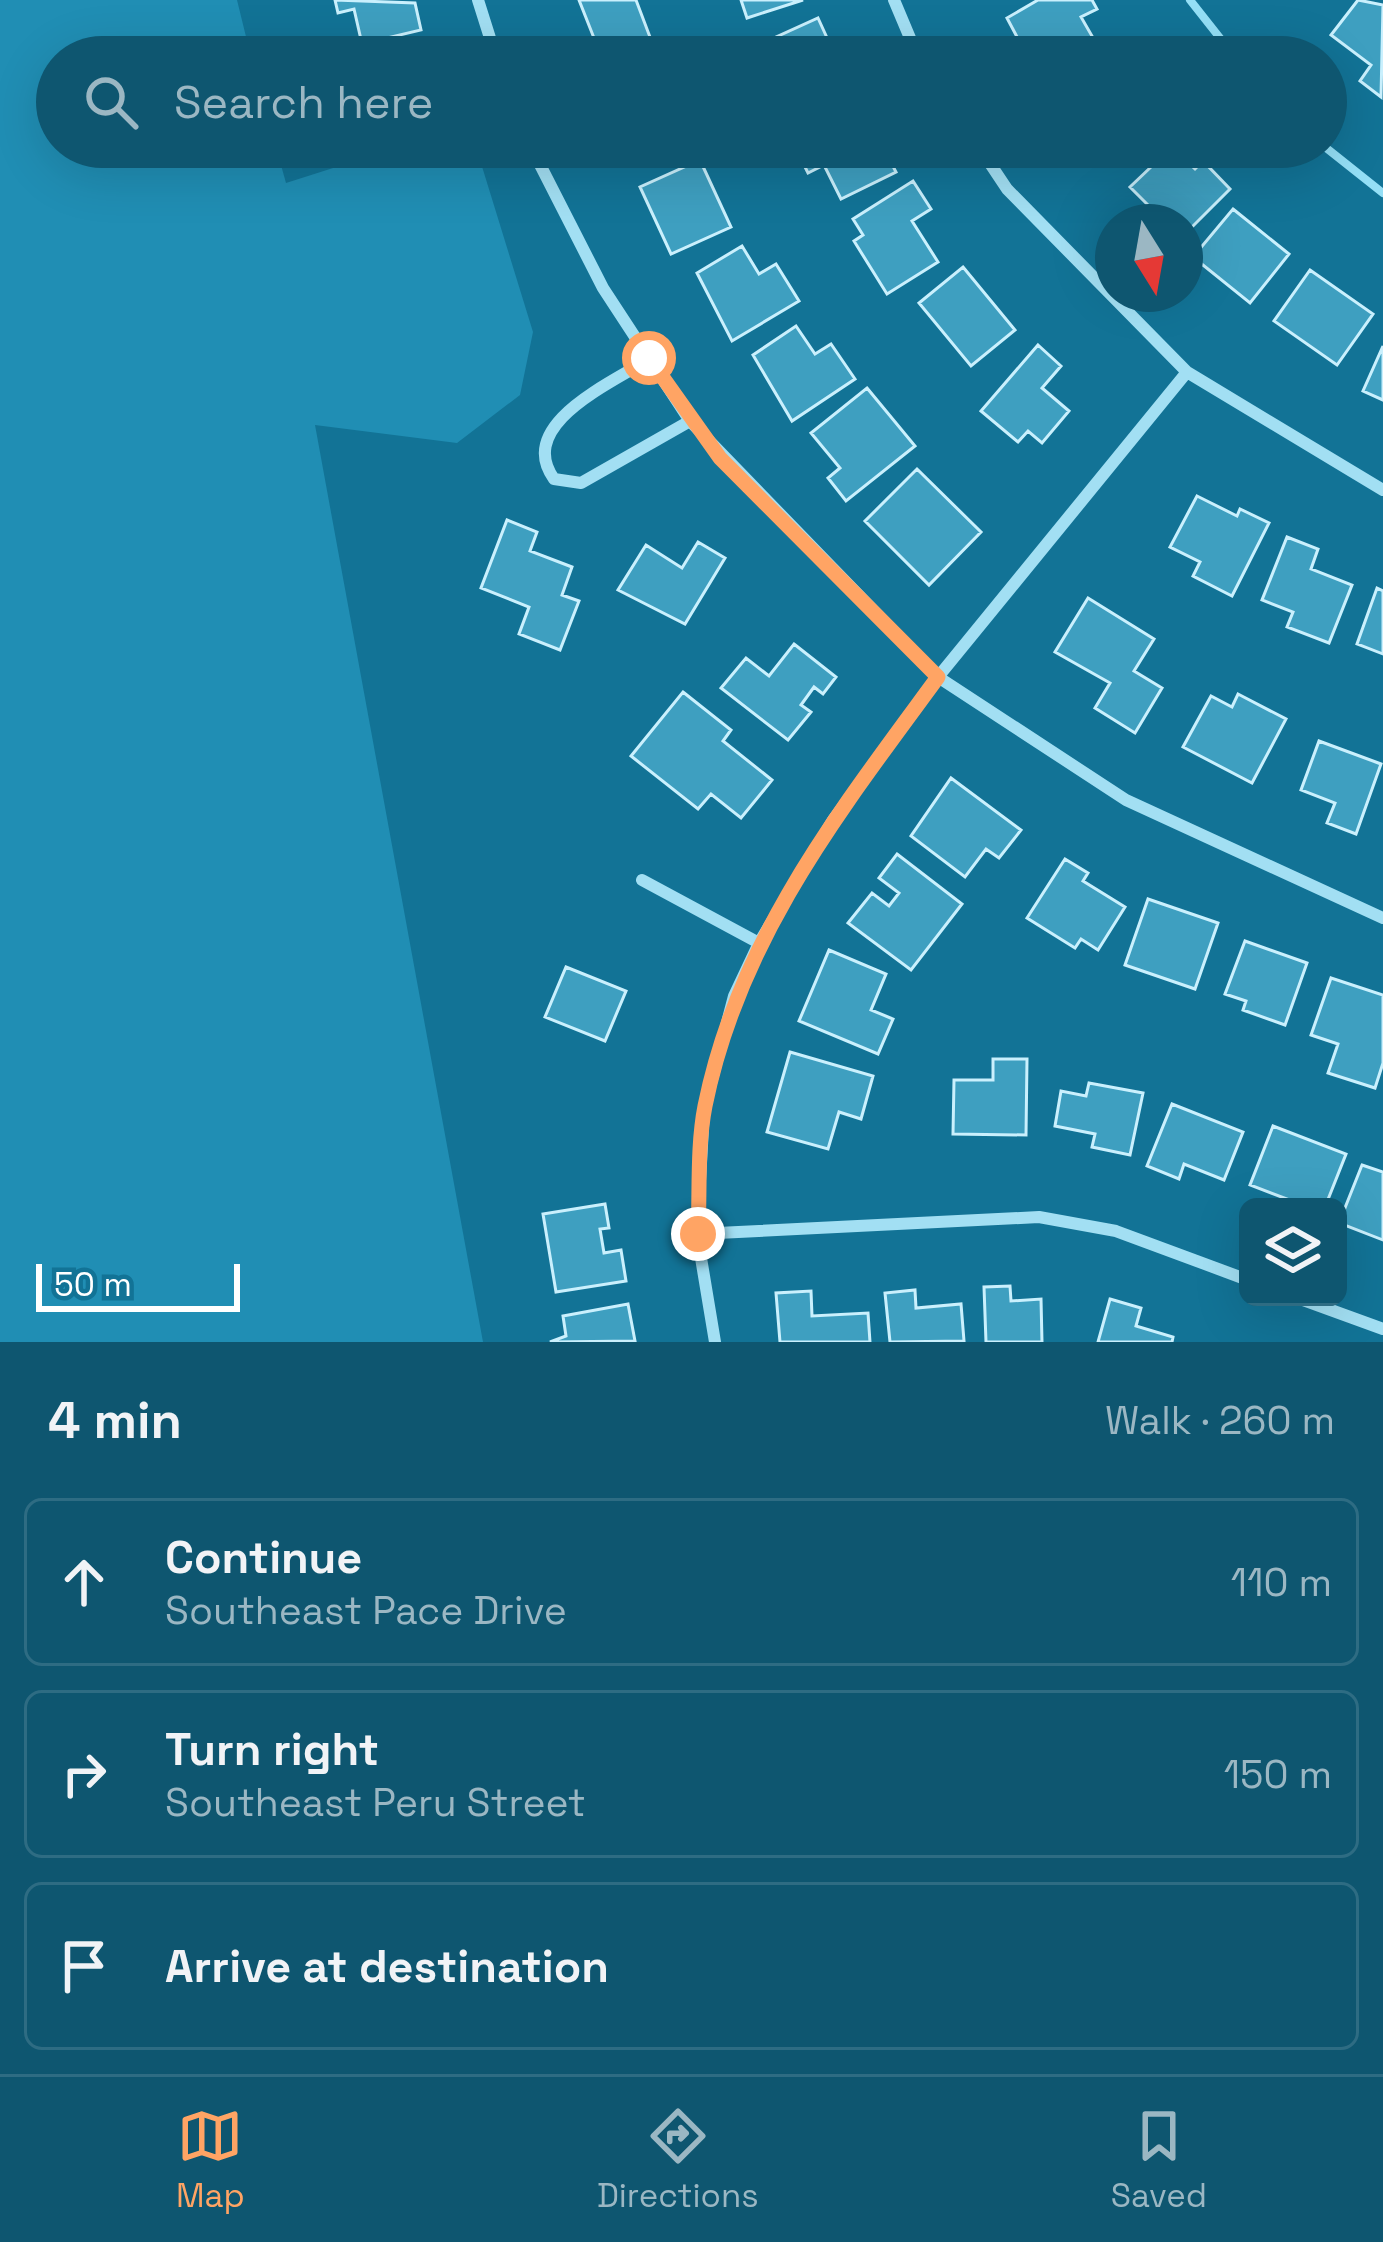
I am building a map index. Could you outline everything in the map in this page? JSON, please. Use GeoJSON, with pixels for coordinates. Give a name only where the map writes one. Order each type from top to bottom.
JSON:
{"type":"FeatureCollection","features":[{"type":"Feature","properties":{"kind":"street"},"geometry":{"type":"LineString","coordinates":[[478,0],[489,36]]}},
{"type":"Feature","properties":{"kind":"street"},"geometry":{"type":"LineString","coordinates":[[894,0],[909,36]]}},
{"type":"Feature","properties":{"kind":"street"},"geometry":{"type":"LineString","coordinates":[[542,168],[603,288],[690,421],[938,677],[1126,800],[1383,918]]}},
{"type":"Feature","properties":{"kind":"street"},"geometry":{"type":"LineString","coordinates":[[993,168],[1007,189],[1187,372],[1383,490]]}},
{"type":"Feature","properties":{"kind":"street"},"geometry":{"type":"LineString","coordinates":[[649,358],[556,421],[544,449],[548,470],[566,484],[581,483],[690,421]]}},
{"type":"Feature","properties":{"kind":"street"},"geometry":{"type":"LineString","coordinates":[[715,1342],[698,1234],[704,1110],[734,996],[759,944],[833,820],[938,677],[1187,372]]}},
{"type":"Feature","properties":{"kind":"street"},"geometry":{"type":"LineString","coordinates":[[642,880],[759,944]]}},
{"type":"Feature","properties":{"kind":"street"},"geometry":{"type":"LineString","coordinates":[[698,1234],[1039,1217],[1116,1231],[1239,1277]]}},
{"type":"Feature","properties":{"kind":"street"},"geometry":{"type":"LineString","coordinates":[[1320,1306],[1383,1329]]}},
{"type":"Feature","properties":{"kind":"shaded area"},"geometry":{"type":"Polygon","coordinates":[[[0,0],[237,0],[246,36],[36,36],[36,168],[282,168],[286,183],[333,168],[482,168],[533,332],[520,395],[457,443],[315,425],[483,1342],[0,1342],[0,0]]]}},
{"type":"Feature","properties":{"kind":"building"},"geometry":{"type":"Polygon","coordinates":[[[335,0],[415,3],[421,30],[360,36],[354,9],[338,13],[335,0]]]}},
{"type":"Feature","properties":{"kind":"building"},"geometry":{"type":"Polygon","coordinates":[[[579,0],[636,0],[650,36],[593,36],[579,0]]]}},
{"type":"Feature","properties":{"kind":"building"},"geometry":{"type":"Polygon","coordinates":[[[741,0],[803,0],[747,18],[741,0]]]}},
{"type":"Feature","properties":{"kind":"building"},"geometry":{"type":"Polygon","coordinates":[[[1038,0],[1092,0],[1097,9],[1081,17],[1092,36],[1017,36],[1007,18],[1038,0]]]}},
{"type":"Feature","properties":{"kind":"building"},"geometry":{"type":"Polygon","coordinates":[[[1358,0],[1383,5],[1381,97],[1360,81],[1371,65],[1347,47],[1347,36],[1331,35],[1358,0]]]}},
{"type":"Feature","properties":{"kind":"building"},"geometry":{"type":"Polygon","coordinates":[[[818,18],[826,36],[778,36],[818,18]]]}},
{"type":"Feature","properties":{"kind":"building"},"geometry":{"type":"Polygon","coordinates":[[[682,168],[704,168],[731,227],[671,254],[640,187],[682,168]]]}},
{"type":"Feature","properties":{"kind":"building"},"geometry":{"type":"Polygon","coordinates":[[[826,168],[894,168],[896,172],[841,199],[826,168]]]}},
{"type":"Feature","properties":{"kind":"building"},"geometry":{"type":"Polygon","coordinates":[[[1150,168],[1210,168],[1230,189],[1203,216],[1203,204],[1147,204],[1130,187],[1150,168]]]}},
{"type":"Feature","properties":{"kind":"building"},"geometry":{"type":"Polygon","coordinates":[[[913,181],[931,209],[912,221],[938,262],[887,294],[854,241],[863,235],[853,219],[913,181]]]}},
{"type":"Feature","properties":{"kind":"building"},"geometry":{"type":"Polygon","coordinates":[[[1233,209],[1289,254],[1250,303],[1203,265],[1203,245],[1233,209]]]}},
{"type":"Feature","properties":{"kind":"building"},"geometry":{"type":"Polygon","coordinates":[[[742,246],[759,274],[776,264],[799,301],[732,341],[697,273],[742,246]]]}},
{"type":"Feature","properties":{"kind":"building"},"geometry":{"type":"Polygon","coordinates":[[[963,267],[1015,330],[971,366],[919,303],[963,267]]]}},
{"type":"Feature","properties":{"kind":"building"},"geometry":{"type":"Polygon","coordinates":[[[1310,270],[1373,314],[1337,365],[1274,321],[1310,270]]]}},
{"type":"Feature","properties":{"kind":"building"},"geometry":{"type":"Polygon","coordinates":[[[796,326],[815,354],[831,344],[855,379],[792,421],[753,355],[796,326]]]}},
{"type":"Feature","properties":{"kind":"building"},"geometry":{"type":"Polygon","coordinates":[[[1038,345],[1061,366],[1042,388],[1069,411],[1042,443],[1028,431],[1018,442],[981,411],[1038,345]]]}},
{"type":"Feature","properties":{"kind":"building"},"geometry":{"type":"Polygon","coordinates":[[[1383,346],[1383,400],[1363,391],[1383,346]]]}},
{"type":"Feature","properties":{"kind":"building"},"geometry":{"type":"Polygon","coordinates":[[[867,388],[915,446],[846,501],[828,478],[840,468],[811,433],[867,388]]]}},
{"type":"Feature","properties":{"kind":"building"},"geometry":{"type":"Polygon","coordinates":[[[917,469],[981,532],[929,585],[865,521],[917,469]]]}},
{"type":"Feature","properties":{"kind":"building"},"geometry":{"type":"Polygon","coordinates":[[[1197,496],[1237,516],[1240,509],[1269,523],[1232,596],[1193,576],[1200,562],[1170,547],[1197,496]]]}},
{"type":"Feature","properties":{"kind":"building"},"geometry":{"type":"Polygon","coordinates":[[[507,520],[537,532],[530,551],[572,567],[562,595],[579,601],[560,650],[519,634],[529,607],[481,588],[507,520]]]}},
{"type":"Feature","properties":{"kind":"building"},"geometry":{"type":"Polygon","coordinates":[[[1287,537],[1318,549],[1311,569],[1352,585],[1329,643],[1287,627],[1293,612],[1262,600],[1287,537]]]}},
{"type":"Feature","properties":{"kind":"building"},"geometry":{"type":"Polygon","coordinates":[[[698,542],[725,558],[685,624],[618,590],[646,545],[682,568],[698,542]]]}},
{"type":"Feature","properties":{"kind":"building"},"geometry":{"type":"Polygon","coordinates":[[[1377,588],[1383,591],[1383,654],[1357,644],[1377,588]]]}},
{"type":"Feature","properties":{"kind":"building"},"geometry":{"type":"Polygon","coordinates":[[[1088,598],[1154,639],[1134,671],[1162,688],[1135,733],[1095,708],[1110,683],[1055,652],[1088,598]]]}},
{"type":"Feature","properties":{"kind":"building"},"geometry":{"type":"Polygon","coordinates":[[[794,644],[836,677],[823,694],[814,687],[801,705],[811,712],[788,740],[721,688],[746,658],[769,676],[794,644]]]}},
{"type":"Feature","properties":{"kind":"building"},"geometry":{"type":"Polygon","coordinates":[[[683,692],[731,730],[723,741],[772,780],[741,818],[711,794],[698,809],[631,756],[683,692]]]}},
{"type":"Feature","properties":{"kind":"building"},"geometry":{"type":"Polygon","coordinates":[[[1238,694],[1286,719],[1252,783],[1183,747],[1211,696],[1232,707],[1238,694]]]}},
{"type":"Feature","properties":{"kind":"building"},"geometry":{"type":"Polygon","coordinates":[[[1319,741],[1381,764],[1356,834],[1327,823],[1335,803],[1301,790],[1319,741]]]}},
{"type":"Feature","properties":{"kind":"building"},"geometry":{"type":"Polygon","coordinates":[[[951,778],[1021,830],[999,858],[986,849],[965,877],[911,836],[951,778]]]}},
{"type":"Feature","properties":{"kind":"building"},"geometry":{"type":"Polygon","coordinates":[[[897,854],[962,904],[911,970],[848,923],[872,893],[889,906],[899,893],[879,878],[897,854]]]}},
{"type":"Feature","properties":{"kind":"building"},"geometry":{"type":"Polygon","coordinates":[[[1065,859],[1088,873],[1083,881],[1125,907],[1098,950],[1081,939],[1075,948],[1027,918],[1065,859]]]}},
{"type":"Feature","properties":{"kind":"building"},"geometry":{"type":"Polygon","coordinates":[[[1148,899],[1218,923],[1195,989],[1125,965],[1148,899]]]}},
{"type":"Feature","properties":{"kind":"building"},"geometry":{"type":"Polygon","coordinates":[[[1245,941],[1307,963],[1285,1025],[1243,1010],[1246,1001],[1225,994],[1245,941]]]}},
{"type":"Feature","properties":{"kind":"building"},"geometry":{"type":"Polygon","coordinates":[[[829,950],[886,974],[871,1010],[893,1019],[878,1054],[799,1021],[829,950]]]}},
{"type":"Feature","properties":{"kind":"building"},"geometry":{"type":"Polygon","coordinates":[[[566,967],[626,991],[605,1041],[545,1017],[566,967]]]}},
{"type":"Feature","properties":{"kind":"building"},"geometry":{"type":"Polygon","coordinates":[[[1331,978],[1383,995],[1383,1063],[1375,1088],[1328,1073],[1338,1044],[1311,1035],[1331,978]]]}},
{"type":"Feature","properties":{"kind":"building"},"geometry":{"type":"Polygon","coordinates":[[[790,1052],[873,1076],[861,1119],[839,1112],[828,1149],[767,1132],[790,1052]]]}},
{"type":"Feature","properties":{"kind":"building"},"geometry":{"type":"Polygon","coordinates":[[[993,1059],[1027,1059],[1026,1135],[953,1134],[954,1080],[993,1080],[993,1059]]]}},
{"type":"Feature","properties":{"kind":"building"},"geometry":{"type":"Polygon","coordinates":[[[1089,1083],[1143,1093],[1130,1155],[1092,1147],[1095,1134],[1055,1126],[1061,1091],[1086,1096],[1089,1083]]]}},
{"type":"Feature","properties":{"kind":"building"},"geometry":{"type":"Polygon","coordinates":[[[1172,1104],[1243,1132],[1224,1180],[1184,1164],[1179,1179],[1147,1166],[1172,1104]]]}},
{"type":"Feature","properties":{"kind":"building"},"geometry":{"type":"Polygon","coordinates":[[[1273,1126],[1346,1154],[1329,1198],[1284,1198],[1250,1185],[1273,1126]]]}},
{"type":"Feature","properties":{"kind":"building"},"geometry":{"type":"Polygon","coordinates":[[[1362,1165],[1383,1172],[1383,1240],[1347,1226],[1347,1203],[1362,1165]]]}},
{"type":"Feature","properties":{"kind":"building"},"geometry":{"type":"Polygon","coordinates":[[[605,1204],[609,1228],[600,1229],[604,1253],[621,1250],[626,1281],[556,1292],[543,1214],[605,1204]]]}},
{"type":"Feature","properties":{"kind":"building"},"geometry":{"type":"Polygon","coordinates":[[[1010,1286],[1011,1301],[1041,1299],[1042,1342],[986,1342],[984,1287],[1010,1286]]]}},
{"type":"Feature","properties":{"kind":"building"},"geometry":{"type":"Polygon","coordinates":[[[915,1290],[916,1308],[961,1304],[964,1341],[890,1342],[885,1293],[915,1290]]]}},
{"type":"Feature","properties":{"kind":"building"},"geometry":{"type":"Polygon","coordinates":[[[811,1291],[812,1316],[868,1313],[870,1342],[780,1342],[776,1293],[811,1291]]]}},
{"type":"Feature","properties":{"kind":"building"},"geometry":{"type":"Polygon","coordinates":[[[1110,1299],[1141,1308],[1136,1326],[1173,1337],[1172,1342],[1098,1342],[1110,1299]]]}},
{"type":"Feature","properties":{"kind":"building"},"geometry":{"type":"Polygon","coordinates":[[[628,1304],[635,1341],[550,1342],[566,1336],[563,1316],[628,1304]]]}},
{"type":"Feature","properties":{"kind":"waterway"},"geometry":{"type":"LineString","coordinates":[[1190,0],[1218,36]]}},
{"type":"Feature","properties":{"kind":"waterway"},"geometry":{"type":"LineString","coordinates":[[1347,164],[1383,193]]}},
{"type":"Feature","properties":{"kind":"route"},"geometry":{"type":"LineString","coordinates":[[649,358],[720,458],[938,677],[833,820],[759,944],[734,996],[704,1110],[698,1234]]}}]}
